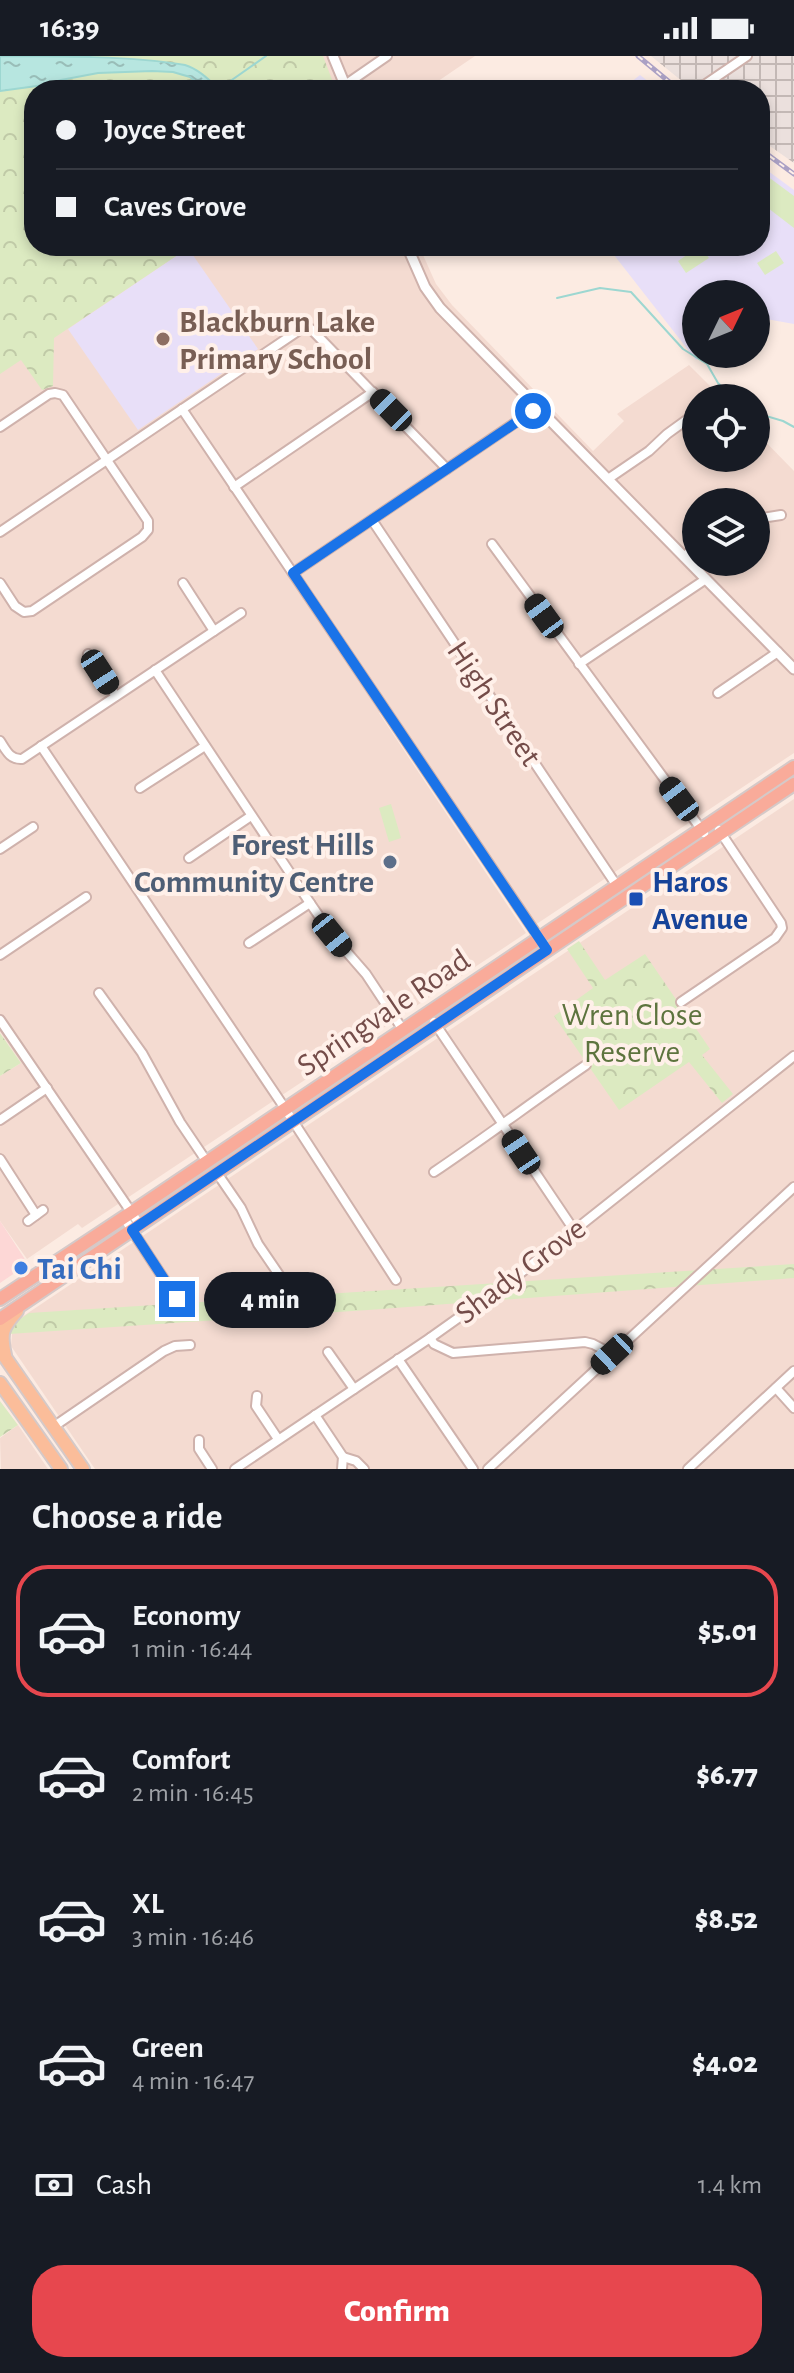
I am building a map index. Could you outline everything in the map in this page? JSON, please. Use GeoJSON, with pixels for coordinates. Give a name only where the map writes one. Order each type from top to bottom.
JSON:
{"type":"FeatureCollection","features":[{"type":"Feature","properties":{"kind":"highway","name":"Springvale Road"},"geometry":{"type":"LineString","coordinates":[[0,1298],[794,767]]}},
{"type":"Feature","properties":{"kind":"highway","name":"Springvale Road"},"geometry":{"type":"LineString","coordinates":[[0,1319],[794,784]]}},
{"type":"Feature","properties":{"kind":"main road"},"geometry":{"type":"LineString","coordinates":[[21,1306],[3,1330],[3,1355],[83,1469]]}},
{"type":"Feature","properties":{"kind":"main road"},"geometry":{"type":"LineString","coordinates":[[1,1385],[61,1469]]}},
{"type":"Feature","properties":{"kind":"street"},"geometry":{"type":"LineString","coordinates":[[333,56],[343,80]]}},
{"type":"Feature","properties":{"kind":"street"},"geometry":{"type":"LineString","coordinates":[[355,80],[387,56]]}},
{"type":"Feature","properties":{"kind":"street"},"geometry":{"type":"LineString","coordinates":[[712,80],[747,56]]}},
{"type":"Feature","properties":{"kind":"street"},"geometry":{"type":"LineString","coordinates":[[411,256],[425,287],[440,308],[682,555]]}},
{"type":"Feature","properties":{"kind":"street"},"geometry":{"type":"LineString","coordinates":[[0,532],[301,329],[311,329],[447,469]]}},
{"type":"Feature","properties":{"kind":"street"},"geometry":{"type":"LineString","coordinates":[[234,487],[373,392]]}},
{"type":"Feature","properties":{"kind":"street"},"geometry":{"type":"LineString","coordinates":[[0,427],[49,394],[63,395],[148,521],[148,530],[142,537],[32,611],[24,612],[15,606],[0,583]]}},
{"type":"Feature","properties":{"kind":"street"},"geometry":{"type":"LineString","coordinates":[[293,573],[537,408]]}},
{"type":"Feature","properties":{"kind":"street"},"geometry":{"type":"LineString","coordinates":[[182,409],[547,950]]}},
{"type":"Feature","properties":{"kind":"street"},"geometry":{"type":"LineString","coordinates":[[608,479],[649,451],[682,423]]}},
{"type":"Feature","properties":{"kind":"street"},"geometry":{"type":"LineString","coordinates":[[770,517],[781,515]]}},
{"type":"Feature","properties":{"kind":"street","name":"High Street"},"geometry":{"type":"LineString","coordinates":[[372,520],[617,886]]}},
{"type":"Feature","properties":{"kind":"street"},"geometry":{"type":"LineString","coordinates":[[492,544],[579,664],[781,923],[782,928],[775,938],[681,1002]]}},
{"type":"Feature","properties":{"kind":"street"},"geometry":{"type":"LineString","coordinates":[[703,576],[794,669]]}},
{"type":"Feature","properties":{"kind":"street"},"geometry":{"type":"LineString","coordinates":[[579,664],[706,579]]}},
{"type":"Feature","properties":{"kind":"street"},"geometry":{"type":"LineString","coordinates":[[183,583],[214,631]]}},
{"type":"Feature","properties":{"kind":"street"},"geometry":{"type":"LineString","coordinates":[[0,761],[12,757],[22,759],[241,613]]}},
{"type":"Feature","properties":{"kind":"street"},"geometry":{"type":"LineString","coordinates":[[718,693],[778,652]]}},
{"type":"Feature","properties":{"kind":"street"},"geometry":{"type":"LineString","coordinates":[[88,654],[116,696]]}},
{"type":"Feature","properties":{"kind":"street"},"geometry":{"type":"LineString","coordinates":[[155,670],[332,935],[366,974],[403,1030]]}},
{"type":"Feature","properties":{"kind":"street"},"geometry":{"type":"LineString","coordinates":[[0,741],[12,757]]}},
{"type":"Feature","properties":{"kind":"street"},"geometry":{"type":"LineString","coordinates":[[41,746],[286,1109],[396,1280]]}},
{"type":"Feature","properties":{"kind":"street"},"geometry":{"type":"LineString","coordinates":[[140,788],[205,746]]}},
{"type":"Feature","properties":{"kind":"street"},"geometry":{"type":"LineString","coordinates":[[189,858],[251,816]]}},
{"type":"Feature","properties":{"kind":"street"},"geometry":{"type":"LineString","coordinates":[[0,849],[33,827]]}},
{"type":"Feature","properties":{"kind":"street"},"geometry":{"type":"LineString","coordinates":[[0,955],[86,897]]}},
{"type":"Feature","properties":{"kind":"street"},"geometry":{"type":"LineString","coordinates":[[249,943],[310,903]]}},
{"type":"Feature","properties":{"kind":"street"},"geometry":{"type":"LineString","coordinates":[[99,993],[142,1053],[180,1122],[207,1162]]}},
{"type":"Feature","properties":{"kind":"street"},"geometry":{"type":"LineString","coordinates":[[428,1013],[574,1230]]}},
{"type":"Feature","properties":{"kind":"street"},"geometry":{"type":"LineString","coordinates":[[0,1020],[136,1227],[177,1299]]}},
{"type":"Feature","properties":{"kind":"street","name":"Shady Grove"},"geometry":{"type":"LineString","coordinates":[[235,1469],[513,1279],[794,1056]]}},
{"type":"Feature","properties":{"kind":"street"},"geometry":{"type":"LineString","coordinates":[[434,1172],[586,1065]]}},
{"type":"Feature","properties":{"kind":"street"},"geometry":{"type":"LineString","coordinates":[[0,1120],[47,1088]]}},
{"type":"Feature","properties":{"kind":"street"},"geometry":{"type":"LineString","coordinates":[[0,1159],[36,1215]]}},
{"type":"Feature","properties":{"kind":"street"},"geometry":{"type":"LineString","coordinates":[[217,1173],[241,1208],[258,1244],[288,1288]]}},
{"type":"Feature","properties":{"kind":"street"},"geometry":{"type":"LineString","coordinates":[[488,1469],[794,1187]]}},
{"type":"Feature","properties":{"kind":"street"},"geometry":{"type":"LineString","coordinates":[[430,1338],[434,1344],[453,1353],[585,1342],[612,1354]]}},
{"type":"Feature","properties":{"kind":"street"},"geometry":{"type":"LineString","coordinates":[[53,1427],[164,1351],[190,1345]]}},
{"type":"Feature","properties":{"kind":"street"},"geometry":{"type":"LineString","coordinates":[[328,1352],[354,1389]]}},
{"type":"Feature","properties":{"kind":"street"},"geometry":{"type":"LineString","coordinates":[[398,1359],[473,1469]]}},
{"type":"Feature","properties":{"kind":"street"},"geometry":{"type":"LineString","coordinates":[[688,1469],[794,1371]]}},
{"type":"Feature","properties":{"kind":"street"},"geometry":{"type":"LineString","coordinates":[[776,1388],[794,1408]]}},
{"type":"Feature","properties":{"kind":"street"},"geometry":{"type":"LineString","coordinates":[[257,1396],[256,1406],[278,1439]]}},
{"type":"Feature","properties":{"kind":"street"},"geometry":{"type":"LineString","coordinates":[[315,1415],[343,1457],[342,1469]]}},
{"type":"Feature","properties":{"kind":"street"},"geometry":{"type":"LineString","coordinates":[[199,1440],[199,1449],[212,1469]]}},
{"type":"Feature","properties":{"kind":"street"},"geometry":{"type":"LineString","coordinates":[[343,1457],[356,1461],[364,1469]]}},
{"type":"Feature","properties":{"kind":"shaded area"},"geometry":{"type":"Polygon","coordinates":[[[0,56],[475,56],[440,80],[24,80],[24,256],[423,256],[436,284],[452,305],[593,451],[624,421],[617,414],[685,368],[692,368],[708,384],[682,384],[682,472],[770,472],[770,446],[794,471],[794,753],[535,925],[389,705],[379,713],[526,933],[82,1228],[78,1224],[27,1259],[0,1221],[0,1076],[21,1063],[0,1032],[0,56]]]}},
{"type":"Feature","properties":{"kind":"shaded area"},"geometry":{"type":"Polygon","coordinates":[[[651,56],[794,56],[794,163],[770,146],[770,80],[681,80],[651,56]]]}},
{"type":"Feature","properties":{"kind":"shaded area"},"geometry":{"type":"Polygon","coordinates":[[[770,172],[794,190],[794,324],[770,320],[770,280],[682,280],[682,342],[615,256],[770,256],[770,172]]]}},
{"type":"Feature","properties":{"kind":"shaded area","name":"Blackburn Lake Primary School"},"geometry":{"type":"Polygon","coordinates":[[[176,256],[194,256],[258,349],[138,430],[68,329],[176,256]]]}},
{"type":"Feature","properties":{"kind":"shaded area"},"geometry":{"type":"Polygon","coordinates":[[[794,799],[794,1469],[95,1469],[11,1346],[13,1323],[794,799]]]}},
{"type":"Feature","properties":{"kind":"shaded area"},"geometry":{"type":"Polygon","coordinates":[[[0,1221],[28,1264],[0,1283],[0,1221]]]}},
{"type":"Feature","properties":{"kind":"shaded area"},"geometry":{"type":"Polygon","coordinates":[[[18,1425],[48,1469],[1,1469],[0,1438],[18,1425]]]}},
{"type":"Feature","properties":{"kind":"green space"},"geometry":{"type":"Polygon","coordinates":[[[0,56],[323,56],[332,80],[24,80],[24,256],[176,256],[54,338],[53,386],[42,390],[21,360],[0,374],[0,56]]]}},
{"type":"Feature","properties":{"kind":"green space"},"geometry":{"type":"Polygon","coordinates":[[[770,178],[794,196],[794,228],[770,210],[770,178]]]}},
{"type":"Feature","properties":{"kind":"green space"},"geometry":{"type":"Polygon","coordinates":[[[776,251],[784,263],[765,275],[757,263],[776,251]]]}},
{"type":"Feature","properties":{"kind":"green space"},"geometry":{"type":"Polygon","coordinates":[[[685,256],[709,258],[686,273],[678,261],[685,256]]]}},
{"type":"Feature","properties":{"kind":"green space"},"geometry":{"type":"Polygon","coordinates":[[[391,804],[401,838],[389,842],[379,808],[391,804]]]}},
{"type":"Feature","properties":{"kind":"green space","name":"Wren Close Reserve"},"geometry":{"type":"Polygon","coordinates":[[[579,941],[605,980],[645,954],[710,1049],[702,1055],[733,1094],[722,1103],[689,1062],[619,1110],[554,1016],[593,988],[567,949],[579,941]]]}},
{"type":"Feature","properties":{"kind":"green space"},"geometry":{"type":"Polygon","coordinates":[[[0,1033],[21,1063],[0,1076],[0,1033]]]}},
{"type":"Feature","properties":{"kind":"green space"},"geometry":{"type":"Polygon","coordinates":[[[794,1264],[794,1278],[9,1334],[13,1324],[29,1313],[794,1264]]]}},
{"type":"Feature","properties":{"kind":"green space"},"geometry":{"type":"Polygon","coordinates":[[[0,1401],[18,1425],[0,1437],[0,1401]]]}},
{"type":"Feature","properties":{"kind":"water"},"geometry":{"type":"Polygon","coordinates":[[[0,56],[69,56],[165,62],[195,69],[209,80],[193,80],[173,72],[98,73],[61,80],[24,80],[24,88],[0,91],[0,56]]]}},
{"type":"Feature","properties":{"kind":"waterway"},"geometry":{"type":"LineString","coordinates":[[232,80],[266,56]]}},
{"type":"Feature","properties":{"kind":"waterway"},"geometry":{"type":"LineString","coordinates":[[557,298],[600,288],[631,292],[683,349],[707,364],[719,384]]}},
{"type":"Feature","properties":{"kind":"waterway"},"geometry":{"type":"LineString","coordinates":[[770,417],[794,427]]}},
{"type":"Feature","properties":{"kind":"railway"},"geometry":{"type":"LineString","coordinates":[[638,56],[667,80]]}},
{"type":"Feature","properties":{"kind":"railway"},"geometry":{"type":"LineString","coordinates":[[770,156],[794,174]]}},
{"type":"Feature","properties":{"kind":"place","name":"Blackburn Lake Primary School"},"geometry":{"type":"Point","coordinates":[163,339]}},
{"type":"Feature","properties":{"kind":"place","name":"Forest Hills Community Centre"},"geometry":{"type":"Point","coordinates":[390,862]}},
{"type":"Feature","properties":{"kind":"place","name":"Haros Avenue"},"geometry":{"type":"Point","coordinates":[636,899]}},
{"type":"Feature","properties":{"kind":"place","name":"Tai Chi"},"geometry":{"type":"Point","coordinates":[21,1268]}},
{"type":"Feature","properties":{"kind":"route"},"geometry":{"type":"LineString","coordinates":[[177,1299],[132,1230],[547,950],[293,573],[533,411]]}}]}
